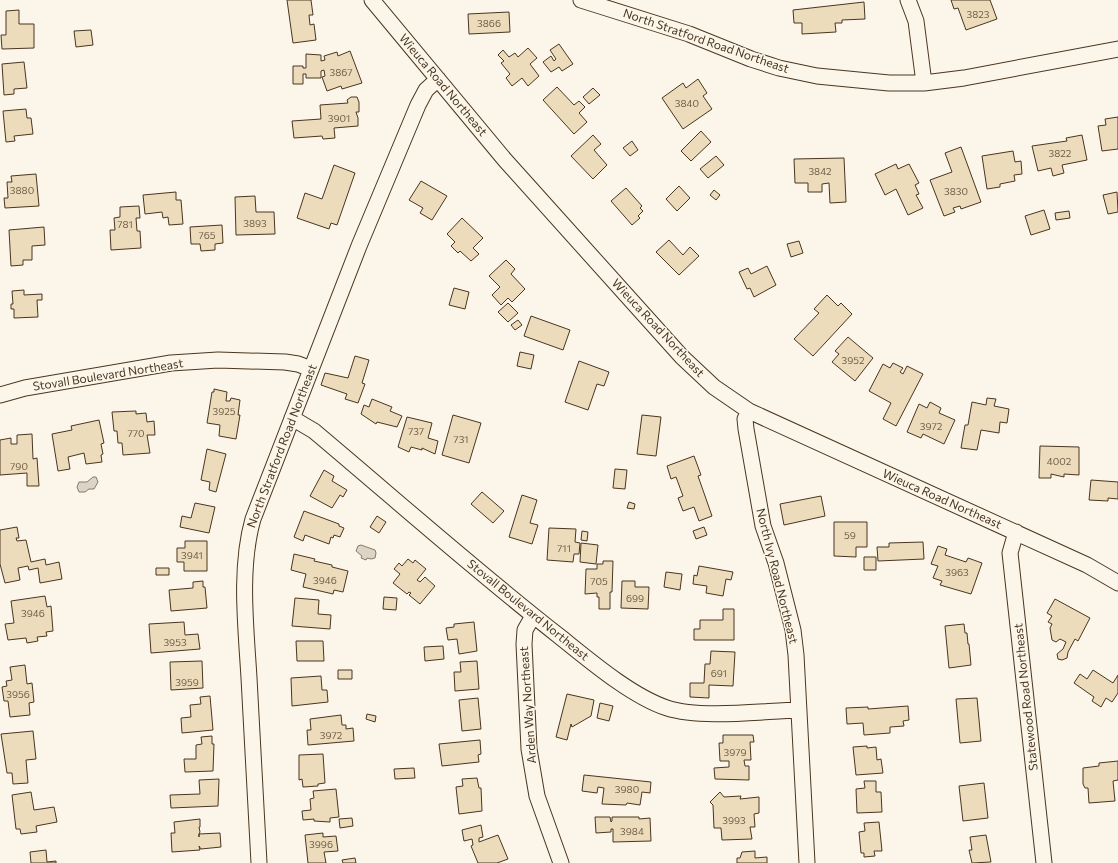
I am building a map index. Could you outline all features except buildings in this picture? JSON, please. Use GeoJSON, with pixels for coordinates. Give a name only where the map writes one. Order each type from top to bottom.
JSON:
{"type":"FeatureCollection","features":[{"type":"Feature","properties":{"kind":"street","name":"Wieuca Road Northeast"},"geometry":{"type":"LineString","coordinates":[[372,0],[505,160],[682,357],[714,387],[749,411],[1088,565],[1118,583]]}},
{"type":"Feature","properties":{"kind":"street","name":"North Stratford Road Northeast"},"geometry":{"type":"LineString","coordinates":[[581,0],[689,34],[751,59],[779,68],[817,76],[889,83],[924,83],[964,78],[1118,49]]}},
{"type":"Feature","properties":{"kind":"street"},"geometry":{"type":"LineString","coordinates":[[908,0],[916,21],[924,83]]}},
{"type":"Feature","properties":{"kind":"street","name":"North Stratford Road Northeast"},"geometry":{"type":"LineString","coordinates":[[260,863],[246,628],[246,553],[253,519],[311,369],[418,105],[426,90],[438,79]]}},
{"type":"Feature","properties":{"kind":"street","name":"Stovall Boulevard Northeast"},"geometry":{"type":"LineString","coordinates":[[0,395],[25,388],[171,362],[218,360],[285,362],[298,364],[311,369]]}},
{"type":"Feature","properties":{"kind":"street","name":"North Ivy Road Northeast"},"geometry":{"type":"LineString","coordinates":[[749,411],[745,419],[746,429],[763,526],[776,563],[793,630],[807,863]]}},
{"type":"Feature","properties":{"kind":"street","name":"Stovall Boulevard Northeast"},"geometry":{"type":"LineString","coordinates":[[292,418],[314,431],[533,616],[606,673],[651,700],[666,708],[681,712],[700,713],[799,710]]}},
{"type":"Feature","properties":{"kind":"street","name":"Statewood Road Northeast"},"geometry":{"type":"LineString","coordinates":[[1016,532],[1010,553],[1044,863]]}},
{"type":"Feature","properties":{"kind":"street","name":"Arden Way Northeast"},"geometry":{"type":"LineString","coordinates":[[533,616],[525,630],[524,644],[529,749],[537,796],[561,863]]}},
{"type":"Feature","properties":{"kind":"shaded area"},"geometry":{"type":"Polygon","coordinates":[[[93,477],[96,477],[98,482],[94,489],[79,492],[77,487],[79,482],[87,482],[93,477]]]}},
{"type":"Feature","properties":{"kind":"shaded area"},"geometry":{"type":"Polygon","coordinates":[[[361,545],[375,550],[375,558],[367,558],[366,560],[361,558],[362,556],[356,551],[358,546],[361,545]]]}}]}
